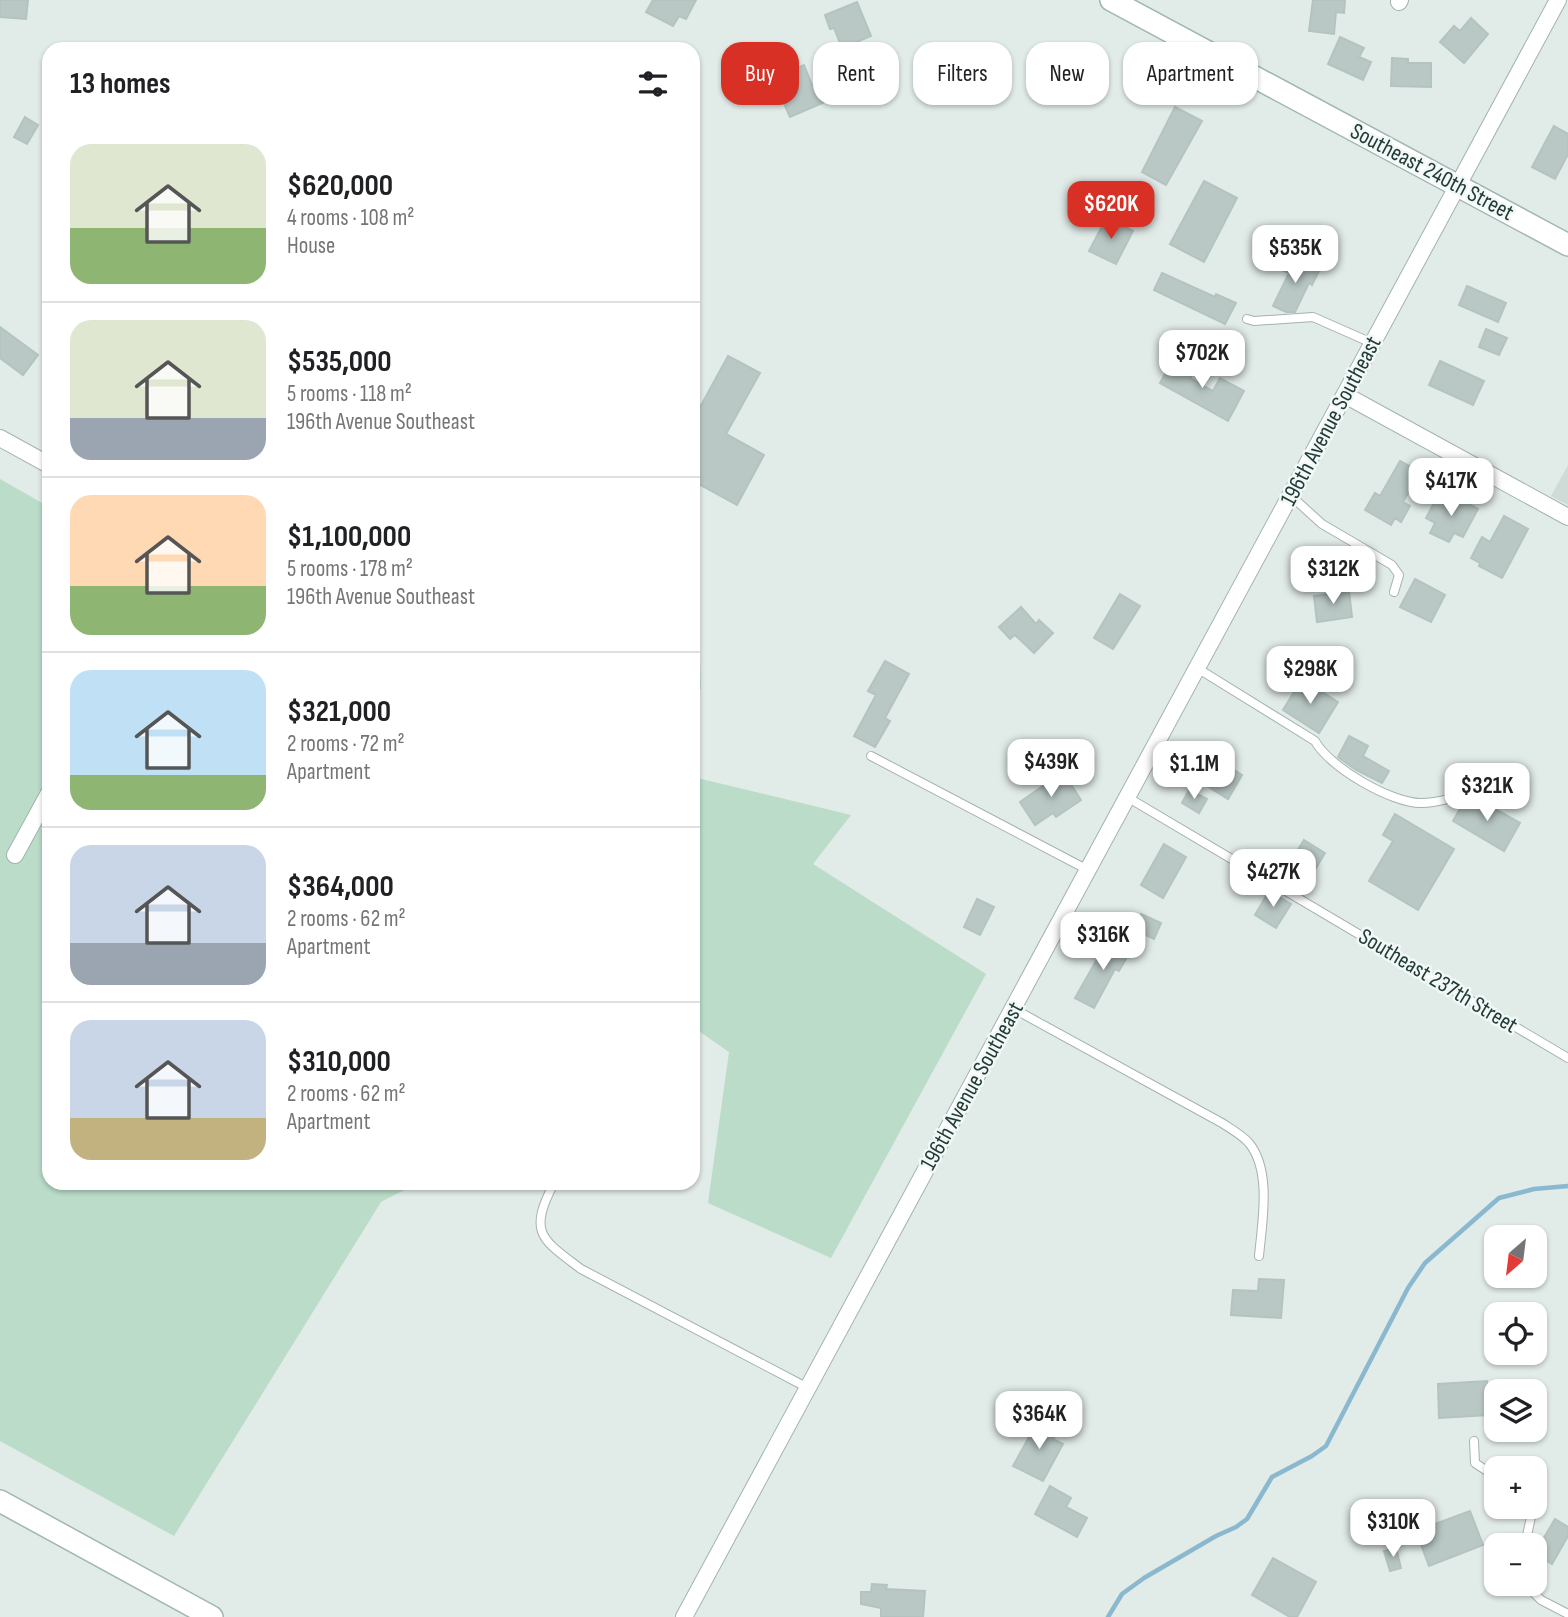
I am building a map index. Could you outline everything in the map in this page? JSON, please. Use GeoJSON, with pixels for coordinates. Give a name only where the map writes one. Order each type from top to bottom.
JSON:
{"type":"FeatureCollection","features":[{"type":"Feature","properties":{"kind":"main road","name":"Southeast 240th Street"},"geometry":{"type":"LineString","coordinates":[[1111,0],[1568,245]]}},
{"type":"Feature","properties":{"kind":"main road"},"geometry":{"type":"LineString","coordinates":[[0,1501],[212,1617]]}},
{"type":"Feature","properties":{"kind":"street","name":"196th Avenue Southeast"},"geometry":{"type":"LineString","coordinates":[[684,1617],[1558,0]]}},
{"type":"Feature","properties":{"kind":"street"},"geometry":{"type":"LineString","coordinates":[[1345,395],[1568,516]]}},
{"type":"Feature","properties":{"kind":"street"},"geometry":{"type":"LineString","coordinates":[[0,438],[42,461]]}},
{"type":"Feature","properties":{"kind":"street"},"geometry":{"type":"LineString","coordinates":[[15,855],[42,806]]}},
{"type":"Feature","properties":{"kind":"lane"},"geometry":{"type":"LineString","coordinates":[[1247,319],[1254,321],[1313,317],[1373,344]]}},
{"type":"Feature","properties":{"kind":"lane"},"geometry":{"type":"LineString","coordinates":[[1290,495],[1322,524],[1392,565],[1399,575],[1394,592]]}},
{"type":"Feature","properties":{"kind":"lane"},"geometry":{"type":"LineString","coordinates":[[1197,668],[1315,741],[1333,764],[1382,792],[1420,803],[1446,799],[1496,782]]}},
{"type":"Feature","properties":{"kind":"lane"},"geometry":{"type":"LineString","coordinates":[[871,756],[1088,870]]}},
{"type":"Feature","properties":{"kind":"lane","name":"Southeast 237th Street"},"geometry":{"type":"LineString","coordinates":[[1128,797],[1568,1058]]}},
{"type":"Feature","properties":{"kind":"lane"},"geometry":{"type":"LineString","coordinates":[[1014,1009],[1222,1124],[1248,1142],[1259,1165],[1264,1194],[1259,1256]]}},
{"type":"Feature","properties":{"kind":"lane"},"geometry":{"type":"LineString","coordinates":[[550,1190],[542,1205],[540,1221],[542,1236],[558,1252],[581,1269],[808,1388]]}},
{"type":"Feature","properties":{"kind":"lane"},"geometry":{"type":"LineString","coordinates":[[1474,1441],[1475,1463],[1484,1469]]}},
{"type":"Feature","properties":{"kind":"lane"},"geometry":{"type":"LineString","coordinates":[[1537,1596],[1568,1614]]}},
{"type":"Feature","properties":{"kind":"shaded area"},"geometry":{"type":"Polygon","coordinates":[[[1568,465],[1568,505],[1551,496],[1568,465]]]}},
{"type":"Feature","properties":{"kind":"green space"},"geometry":{"type":"Polygon","coordinates":[[[0,479],[42,503],[42,1190],[404,1190],[381,1202],[174,1536],[0,1441],[0,479]]]}},
{"type":"Feature","properties":{"kind":"green space"},"geometry":{"type":"Polygon","coordinates":[[[700,779],[851,815],[813,864],[986,974],[831,1258],[708,1203],[729,1052],[700,1032],[700,779]]]}},
{"type":"Feature","properties":{"kind":"building"},"geometry":{"type":"Polygon","coordinates":[[[0,0],[28,0],[26,19],[0,17],[0,0]]]}},
{"type":"Feature","properties":{"kind":"building"},"geometry":{"type":"Polygon","coordinates":[[[653,0],[696,0],[686,19],[679,16],[673,26],[646,12],[653,0]]]}},
{"type":"Feature","properties":{"kind":"building"},"geometry":{"type":"Polygon","coordinates":[[[1313,0],[1345,0],[1344,13],[1336,12],[1334,34],[1309,31],[1313,0]]]}},
{"type":"Feature","properties":{"kind":"building"},"geometry":{"type":"Polygon","coordinates":[[[857,2],[871,36],[856,42],[840,42],[834,28],[830,29],[825,15],[857,2]]]}},
{"type":"Feature","properties":{"kind":"building"},"geometry":{"type":"Polygon","coordinates":[[[1471,18],[1488,34],[1464,63],[1440,42],[1454,26],[1460,31],[1471,18]]]}},
{"type":"Feature","properties":{"kind":"building"},"geometry":{"type":"Polygon","coordinates":[[[1340,37],[1364,48],[1359,57],[1371,62],[1363,80],[1328,64],[1340,37]]]}},
{"type":"Feature","properties":{"kind":"building"},"geometry":{"type":"Polygon","coordinates":[[[1392,58],[1408,59],[1408,63],[1431,63],[1431,87],[1391,86],[1392,58]]]}},
{"type":"Feature","properties":{"kind":"building"},"geometry":{"type":"Polygon","coordinates":[[[804,65],[813,85],[813,105],[818,105],[790,117],[785,105],[799,105],[799,67],[804,65]]]}},
{"type":"Feature","properties":{"kind":"building"},"geometry":{"type":"Polygon","coordinates":[[[1175,107],[1202,121],[1166,185],[1142,172],[1175,107]]]}},
{"type":"Feature","properties":{"kind":"building"},"geometry":{"type":"Polygon","coordinates":[[[25,117],[38,125],[27,144],[14,137],[25,117]]]}},
{"type":"Feature","properties":{"kind":"building"},"geometry":{"type":"Polygon","coordinates":[[[1554,126],[1568,134],[1568,154],[1555,179],[1532,167],[1554,126]]]}},
{"type":"Feature","properties":{"kind":"building"},"geometry":{"type":"Polygon","coordinates":[[[1204,181],[1237,198],[1204,262],[1170,244],[1204,181]]]}},
{"type":"Feature","properties":{"kind":"building"},"geometry":{"type":"Polygon","coordinates":[[[1107,217],[1133,231],[1116,264],[1089,251],[1107,217]]]}},
{"type":"Feature","properties":{"kind":"building"},"geometry":{"type":"Polygon","coordinates":[[[1290,256],[1319,271],[1312,285],[1309,283],[1295,312],[1286,312],[1273,306],[1289,273],[1282,270],[1290,256]]]}},
{"type":"Feature","properties":{"kind":"building"},"geometry":{"type":"Polygon","coordinates":[[[1162,273],[1215,297],[1216,294],[1236,303],[1225,324],[1154,290],[1162,273]]]}},
{"type":"Feature","properties":{"kind":"building"},"geometry":{"type":"Polygon","coordinates":[[[1467,286],[1506,303],[1498,322],[1459,305],[1467,286]]]}},
{"type":"Feature","properties":{"kind":"building"},"geometry":{"type":"Polygon","coordinates":[[[0,327],[38,355],[23,375],[0,358],[0,327]]]}},
{"type":"Feature","properties":{"kind":"building"},"geometry":{"type":"Polygon","coordinates":[[[1486,329],[1507,338],[1499,355],[1479,347],[1486,329]]]}},
{"type":"Feature","properties":{"kind":"building"},"geometry":{"type":"Polygon","coordinates":[[[728,356],[760,373],[726,434],[764,455],[737,505],[700,485],[700,407],[728,356]]]}},
{"type":"Feature","properties":{"kind":"building"},"geometry":{"type":"Polygon","coordinates":[[[1174,357],[1196,367],[1190,378],[1213,391],[1220,378],[1244,391],[1228,421],[1160,383],[1174,357]]]}},
{"type":"Feature","properties":{"kind":"building"},"geometry":{"type":"Polygon","coordinates":[[[1440,361],[1484,381],[1473,405],[1429,385],[1440,361]]]}},
{"type":"Feature","properties":{"kind":"building"},"geometry":{"type":"Polygon","coordinates":[[[1400,461],[1420,472],[1403,502],[1410,506],[1401,522],[1395,518],[1391,525],[1365,510],[1375,493],[1380,496],[1400,461]]]}},
{"type":"Feature","properties":{"kind":"building"},"geometry":{"type":"Polygon","coordinates":[[[1450,494],[1478,509],[1463,537],[1454,533],[1449,542],[1430,533],[1435,523],[1426,518],[1436,499],[1445,504],[1450,494]]]}},
{"type":"Feature","properties":{"kind":"building"},"geometry":{"type":"Polygon","coordinates":[[[1504,516],[1528,529],[1502,578],[1479,566],[1480,563],[1471,558],[1482,537],[1490,542],[1504,516]]]}},
{"type":"Feature","properties":{"kind":"building"},"geometry":{"type":"Polygon","coordinates":[[[1415,579],[1445,595],[1431,622],[1400,607],[1415,579]]]}},
{"type":"Feature","properties":{"kind":"building"},"geometry":{"type":"Polygon","coordinates":[[[1349,591],[1352,617],[1317,622],[1314,596],[1349,591]]]}},
{"type":"Feature","properties":{"kind":"building"},"geometry":{"type":"Polygon","coordinates":[[[1120,594],[1140,606],[1113,649],[1094,638],[1120,594]]]}},
{"type":"Feature","properties":{"kind":"building"},"geometry":{"type":"Polygon","coordinates":[[[1021,607],[1036,624],[1039,620],[1053,633],[1034,653],[1015,635],[1010,639],[999,627],[1021,607]]]}},
{"type":"Feature","properties":{"kind":"building"},"geometry":{"type":"Polygon","coordinates":[[[885,661],[909,674],[885,718],[890,721],[875,747],[854,736],[876,695],[868,691],[885,661]]]}},
{"type":"Feature","properties":{"kind":"building"},"geometry":{"type":"Polygon","coordinates":[[[1302,679],[1338,702],[1319,733],[1283,710],[1302,679]]]}},
{"type":"Feature","properties":{"kind":"building"},"geometry":{"type":"Polygon","coordinates":[[[1349,736],[1368,746],[1363,756],[1389,771],[1382,783],[1338,757],[1349,736]]]}},
{"type":"Feature","properties":{"kind":"building"},"geometry":{"type":"Polygon","coordinates":[[[1221,762],[1242,775],[1228,799],[1207,786],[1221,762]]]}},
{"type":"Feature","properties":{"kind":"building"},"geometry":{"type":"Polygon","coordinates":[[[1063,772],[1081,800],[1056,817],[1053,813],[1035,825],[1020,802],[1063,772]]]}},
{"type":"Feature","properties":{"kind":"building"},"geometry":{"type":"Polygon","coordinates":[[[1189,790],[1207,799],[1199,813],[1182,803],[1189,790]]]}},
{"type":"Feature","properties":{"kind":"building"},"geometry":{"type":"Polygon","coordinates":[[[1474,797],[1520,823],[1504,851],[1453,821],[1465,800],[1474,797]]]}},
{"type":"Feature","properties":{"kind":"building"},"geometry":{"type":"Polygon","coordinates":[[[1395,814],[1454,849],[1418,910],[1369,881],[1393,841],[1383,835],[1395,814]]]}},
{"type":"Feature","properties":{"kind":"building"},"geometry":{"type":"Polygon","coordinates":[[[1304,840],[1325,853],[1311,876],[1290,863],[1304,840]]]}},
{"type":"Feature","properties":{"kind":"building"},"geometry":{"type":"Polygon","coordinates":[[[1164,844],[1186,857],[1163,898],[1141,885],[1164,844]]]}},
{"type":"Feature","properties":{"kind":"building"},"geometry":{"type":"Polygon","coordinates":[[[1269,891],[1291,904],[1276,928],[1255,915],[1269,891]]]}},
{"type":"Feature","properties":{"kind":"building"},"geometry":{"type":"Polygon","coordinates":[[[977,899],[994,907],[980,935],[964,927],[977,899]]]}},
{"type":"Feature","properties":{"kind":"building"},"geometry":{"type":"Polygon","coordinates":[[[1141,914],[1161,923],[1154,939],[1133,929],[1141,914]]]}},
{"type":"Feature","properties":{"kind":"building"},"geometry":{"type":"Polygon","coordinates":[[[1109,938],[1131,950],[1119,971],[1115,969],[1094,1008],[1075,998],[1109,938]]]}},
{"type":"Feature","properties":{"kind":"building"},"geometry":{"type":"Polygon","coordinates":[[[1259,1279],[1284,1280],[1281,1318],[1231,1315],[1233,1290],[1258,1291],[1259,1279]]]}},
{"type":"Feature","properties":{"kind":"building"},"geometry":{"type":"Polygon","coordinates":[[[1484,1381],[1484,1415],[1439,1418],[1438,1384],[1484,1381]]]}},
{"type":"Feature","properties":{"kind":"building"},"geometry":{"type":"Polygon","coordinates":[[[1039,1419],[1058,1430],[1053,1439],[1063,1444],[1043,1481],[1013,1466],[1039,1419]]]}},
{"type":"Feature","properties":{"kind":"building"},"geometry":{"type":"Polygon","coordinates":[[[1050,1486],[1071,1498],[1066,1507],[1087,1518],[1077,1537],[1035,1514],[1050,1486]]]}},
{"type":"Feature","properties":{"kind":"building"},"geometry":{"type":"Polygon","coordinates":[[[1470,1511],[1483,1545],[1429,1566],[1416,1531],[1470,1511]]]}},
{"type":"Feature","properties":{"kind":"building"},"geometry":{"type":"Polygon","coordinates":[[[1555,1519],[1568,1527],[1568,1536],[1552,1564],[1547,1561],[1547,1533],[1555,1519]]]}},
{"type":"Feature","properties":{"kind":"building"},"geometry":{"type":"Polygon","coordinates":[[[1396,1548],[1401,1568],[1390,1571],[1384,1551],[1396,1548]]]}},
{"type":"Feature","properties":{"kind":"building"},"geometry":{"type":"Polygon","coordinates":[[[1273,1558],[1316,1582],[1297,1617],[1290,1617],[1252,1595],[1273,1558]]]}},
{"type":"Feature","properties":{"kind":"building"},"geometry":{"type":"Polygon","coordinates":[[[872,1584],[887,1585],[886,1589],[925,1591],[923,1617],[881,1617],[881,1608],[861,1604],[861,1592],[871,1592],[872,1584]]]}},
{"type":"Feature","properties":{"kind":"waterway"},"geometry":{"type":"LineString","coordinates":[[1108,1617],[1122,1594],[1144,1578],[1236,1527],[1247,1519],[1272,1477],[1326,1446],[1408,1288],[1425,1263],[1499,1198],[1534,1189],[1568,1186]]}}]}
